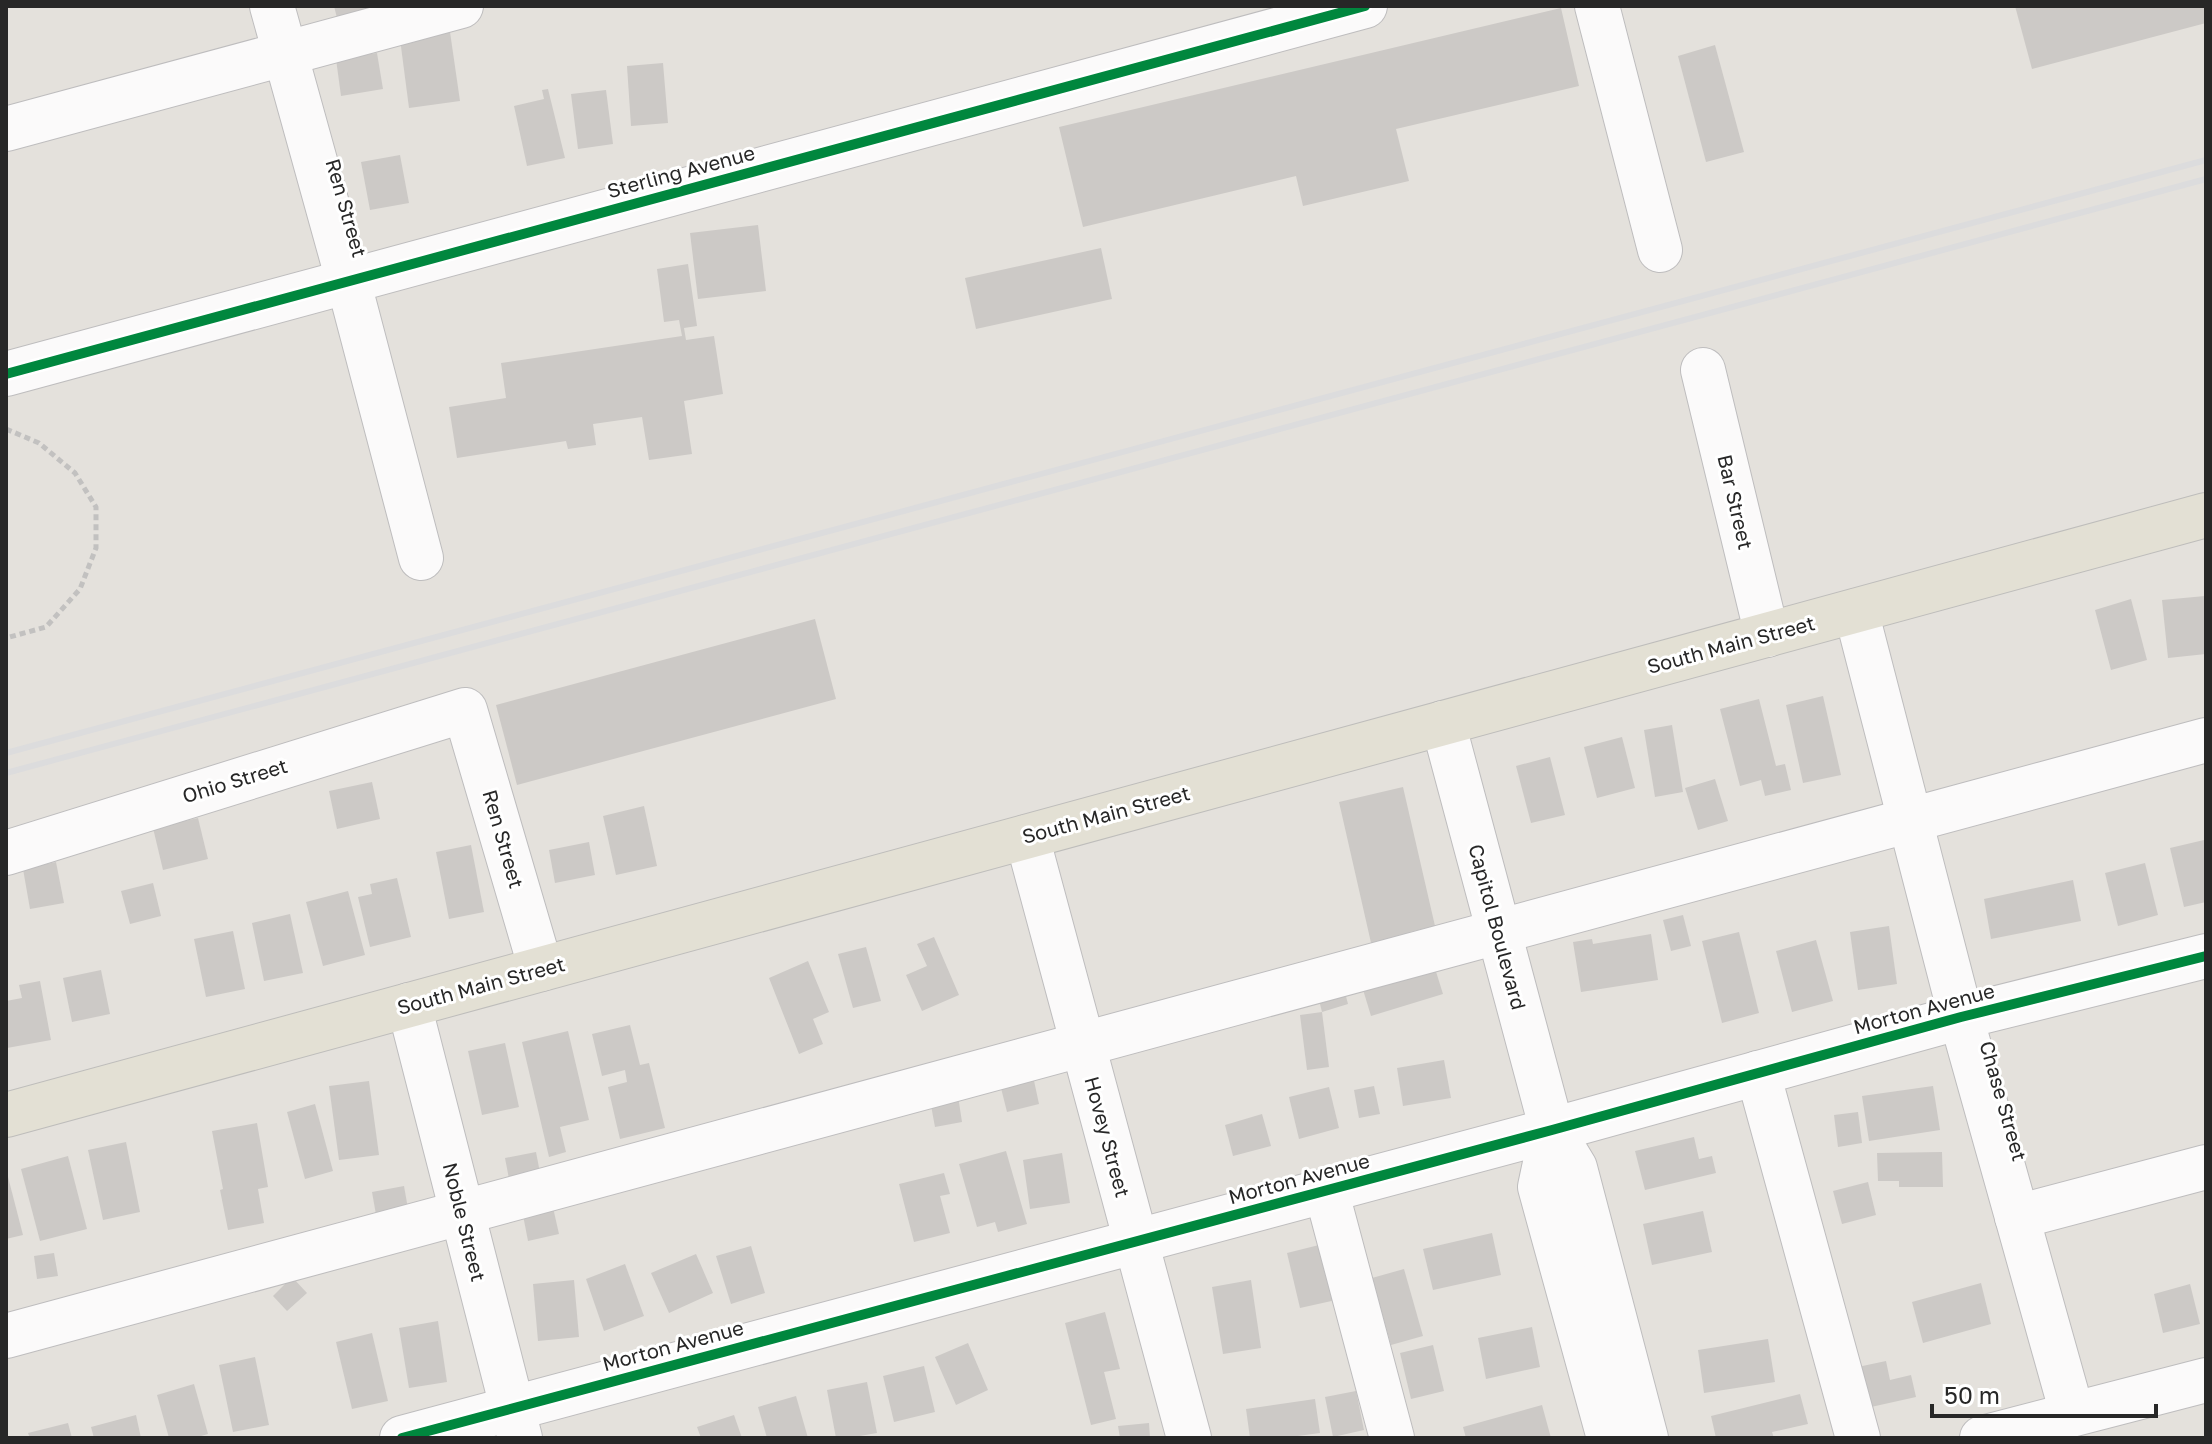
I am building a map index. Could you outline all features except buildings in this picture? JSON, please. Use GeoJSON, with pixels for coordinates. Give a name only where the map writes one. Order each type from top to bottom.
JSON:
{"type":"FeatureCollection","features":[{"type":"Feature","properties":{"kind":"main road","name":"South Main Street"},"geometry":{"type":"LineString","coordinates":[[6,1115],[2206,515]]}},
{"type":"Feature","properties":{"kind":"street","name":"Ren Street"},"geometry":{"type":"LineString","coordinates":[[272,6],[421,558]]}},
{"type":"Feature","properties":{"kind":"street"},"geometry":{"type":"LineString","coordinates":[[6,129],[461,6]]}},
{"type":"Feature","properties":{"kind":"street","name":"Sterling Avenue"},"geometry":{"type":"LineString","coordinates":[[6,374],[1365,6]]}},
{"type":"Feature","properties":{"kind":"street"},"geometry":{"type":"LineString","coordinates":[[1597,6],[1660,250]]}},
{"type":"Feature","properties":{"kind":"street","name":"Bar Street"},"geometry":{"type":"LineString","coordinates":[[1703,370],[1767,635]]}},
{"type":"Feature","properties":{"kind":"street","name":"Chase Street"},"geometry":{"type":"LineString","coordinates":[[1856,611],[1961,1017],[2072,1413]]}},
{"type":"Feature","properties":{"kind":"street","name":"Ren Street"},"geometry":{"type":"LineString","coordinates":[[465,710],[541,969]]}},
{"type":"Feature","properties":{"kind":"street","name":"Ohio Street"},"geometry":{"type":"LineString","coordinates":[[6,853],[465,710]]}},
{"type":"Feature","properties":{"kind":"street","name":"Capitol Boulevard"},"geometry":{"type":"LineString","coordinates":[[1443,723],[1552,1130],[1575,1168],[1646,1438]]}},
{"type":"Feature","properties":{"kind":"street"},"geometry":{"type":"LineString","coordinates":[[6,1336],[2206,740]]}},
{"type":"Feature","properties":{"kind":"street","name":"Hovey Street"},"geometry":{"type":"LineString","coordinates":[[1027,837],[1188,1438]]}},
{"type":"Feature","properties":{"kind":"street","name":"Morton Avenue"},"geometry":{"type":"LineString","coordinates":[[402,1438],[516,1423],[1135,1241],[1961,1017],[2206,956]]}},
{"type":"Feature","properties":{"kind":"street","name":"Noble Street"},"geometry":{"type":"LineString","coordinates":[[409,1005],[516,1423]]}},
{"type":"Feature","properties":{"kind":"street"},"geometry":{"type":"LineString","coordinates":[[1758,1073],[1858,1438]]}},
{"type":"Feature","properties":{"kind":"street","name":"Capitol Boulevard"},"geometry":{"type":"LineString","coordinates":[[1552,1130],[1540,1187],[1609,1438]]}},
{"type":"Feature","properties":{"kind":"street"},"geometry":{"type":"LineString","coordinates":[[2017,1217],[2206,1167]]}},
{"type":"Feature","properties":{"kind":"street"},"geometry":{"type":"LineString","coordinates":[[1326,1190],[1392,1438]]}},
{"type":"Feature","properties":{"kind":"street"},"geometry":{"type":"LineString","coordinates":[[1982,1438],[2206,1380]]}},
{"type":"Feature","properties":{"kind":"path"},"geometry":{"type":"LineString","coordinates":[[6,429],[39,443],[75,473],[96,507],[96,548],[80,589],[46,627],[6,638]]}},
{"type":"Feature","properties":{"kind":"railway"},"geometry":{"type":"LineString","coordinates":[[6,753],[2206,160]]}},
{"type":"Feature","properties":{"kind":"railway"},"geometry":{"type":"LineString","coordinates":[[6,773],[2206,179]]}},
{"type":"Feature","properties":{"kind":"cycle path"},"geometry":{"type":"LineString","coordinates":[[6,374],[1365,6]]}},
{"type":"Feature","properties":{"kind":"cycle path"},"geometry":{"type":"LineString","coordinates":[[402,1438],[1552,1130],[1961,1017],[2206,956]]}}]}
